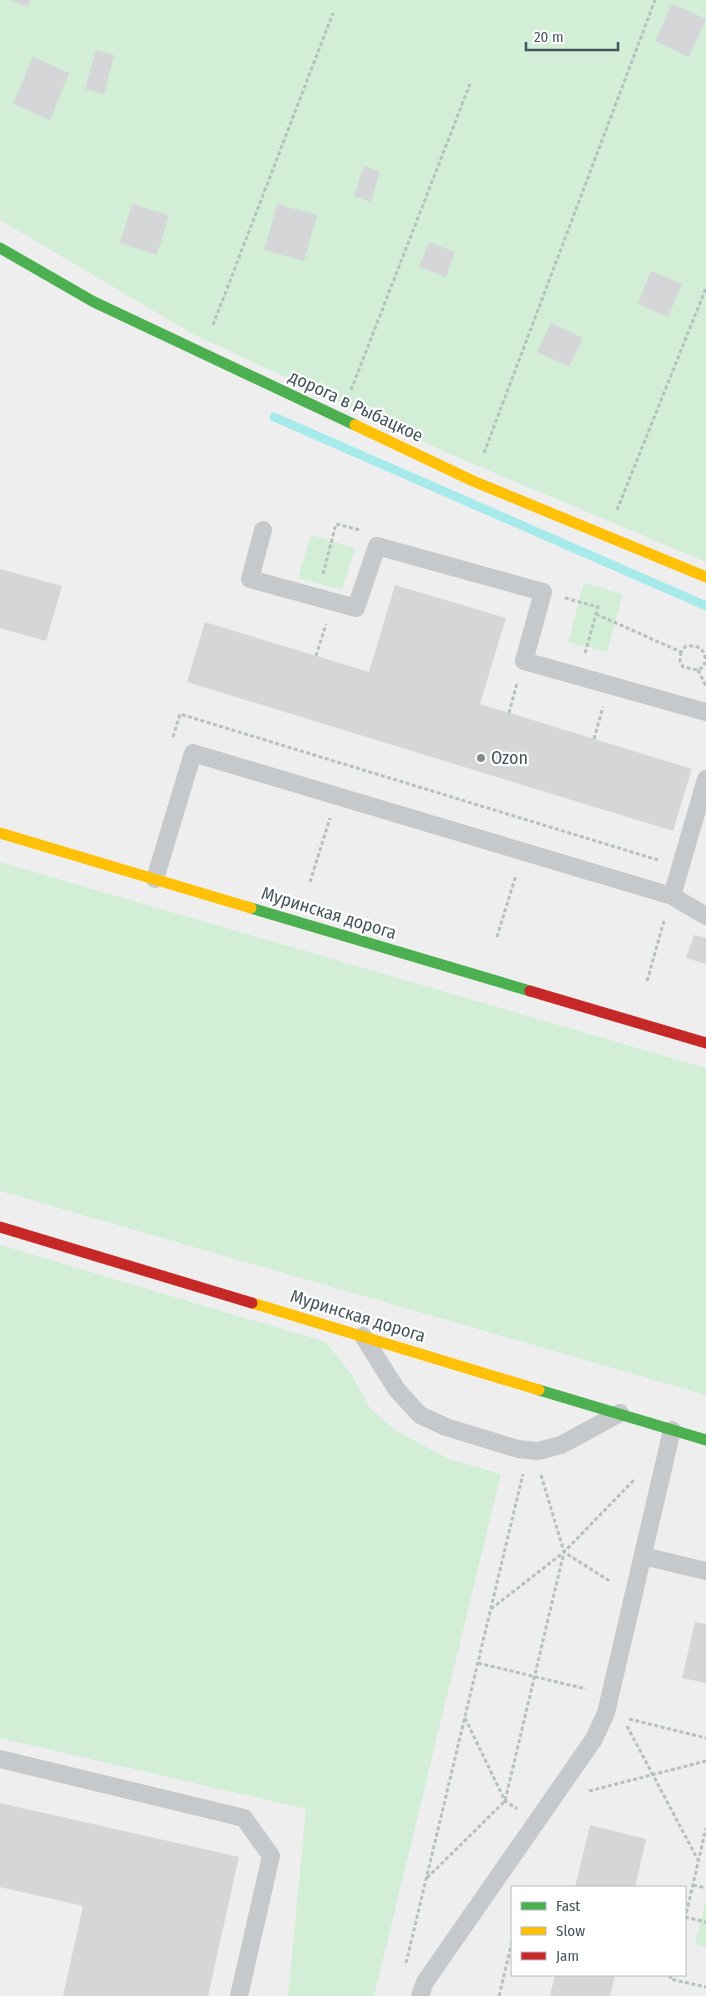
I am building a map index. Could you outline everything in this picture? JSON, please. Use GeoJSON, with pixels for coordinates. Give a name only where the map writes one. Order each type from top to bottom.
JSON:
{"type":"FeatureCollection","features":[{"type":"Feature","properties":{"kind":"street","name":"дорога в Рыбацкое"},"geometry":{"type":"LineString","coordinates":[[0,248],[94,302],[473,481],[706,577]]}},
{"type":"Feature","properties":{"kind":"street","name":"Муринская дорога"},"geometry":{"type":"LineString","coordinates":[[0,833],[706,1044]]}},
{"type":"Feature","properties":{"kind":"street","name":"Муринская дорога"},"geometry":{"type":"LineString","coordinates":[[0,1227],[706,1440]]}},
{"type":"Feature","properties":{"kind":"lane"},"geometry":{"type":"LineString","coordinates":[[263,530],[250,579],[356,608],[377,546],[543,592],[524,661],[706,712]]}},
{"type":"Feature","properties":{"kind":"lane"},"geometry":{"type":"LineString","coordinates":[[154,879],[193,753],[672,896],[706,916]]}},
{"type":"Feature","properties":{"kind":"lane"},"geometry":{"type":"LineString","coordinates":[[672,896],[706,779]]}},
{"type":"Feature","properties":{"kind":"lane"},"geometry":{"type":"LineString","coordinates":[[363,1336],[398,1390],[420,1414],[446,1427],[518,1450],[538,1451],[561,1445],[620,1413]]}},
{"type":"Feature","properties":{"kind":"lane"},"geometry":{"type":"LineString","coordinates":[[420,1996],[425,1982],[594,1739],[606,1713],[672,1430]]}},
{"type":"Feature","properties":{"kind":"lane"},"geometry":{"type":"LineString","coordinates":[[643,1556],[706,1571]]}},
{"type":"Feature","properties":{"kind":"lane"},"geometry":{"type":"LineString","coordinates":[[0,1759],[244,1818],[272,1856],[239,1996]]}},
{"type":"Feature","properties":{"kind":"path"},"geometry":{"type":"LineString","coordinates":[[473,481],[656,0]]}},
{"type":"Feature","properties":{"kind":"path"},"geometry":{"type":"LineString","coordinates":[[202,353],[333,13]]}},
{"type":"Feature","properties":{"kind":"path"},"geometry":{"type":"LineString","coordinates":[[340,418],[470,84]]}},
{"type":"Feature","properties":{"kind":"path"},"geometry":{"type":"LineString","coordinates":[[606,536],[706,288]]}},
{"type":"Feature","properties":{"kind":"path"},"geometry":{"type":"LineString","coordinates":[[316,656],[336,524],[371,533],[377,546]]}},
{"type":"Feature","properties":{"kind":"path"},"geometry":{"type":"LineString","coordinates":[[543,592],[598,607],[578,676]]}},
{"type":"Feature","properties":{"kind":"path"},"geometry":{"type":"LineString","coordinates":[[596,614],[681,652]]}},
{"type":"Feature","properties":{"kind":"path"},"geometry":{"type":"LineString","coordinates":[[695,645],[702,650],[706,662],[698,670],[684,667],[680,660],[681,652],[686,646],[695,645]]}},
{"type":"Feature","properties":{"kind":"path"},"geometry":{"type":"LineString","coordinates":[[698,670],[706,686]]}},
{"type":"Feature","properties":{"kind":"path"},"geometry":{"type":"LineString","coordinates":[[594,739],[609,685]]}},
{"type":"Feature","properties":{"kind":"path"},"geometry":{"type":"LineString","coordinates":[[310,882],[346,765]]}},
{"type":"Feature","properties":{"kind":"path"},"geometry":{"type":"LineString","coordinates":[[497,937],[532,822]]}},
{"type":"Feature","properties":{"kind":"path"},"geometry":{"type":"LineString","coordinates":[[647,982],[672,896]]}},
{"type":"Feature","properties":{"kind":"path"},"geometry":{"type":"LineString","coordinates":[[404,1969],[524,1472]]}},
{"type":"Feature","properties":{"kind":"path"},"geometry":{"type":"LineString","coordinates":[[426,1879],[505,1800],[564,1552],[540,1472]]}},
{"type":"Feature","properties":{"kind":"path"},"geometry":{"type":"LineString","coordinates":[[490,1610],[564,1552],[638,1476]]}},
{"type":"Feature","properties":{"kind":"path"},"geometry":{"type":"LineString","coordinates":[[564,1552],[634,1596]]}},
{"type":"Feature","properties":{"kind":"path"},"geometry":{"type":"LineString","coordinates":[[478,1663],[610,1695]]}},
{"type":"Feature","properties":{"kind":"path"},"geometry":{"type":"LineString","coordinates":[[464,1717],[505,1800],[536,1822]]}},
{"type":"Feature","properties":{"kind":"path"},"geometry":{"type":"LineString","coordinates":[[698,1860],[623,1718],[706,1738]]}},
{"type":"Feature","properties":{"kind":"path"},"geometry":{"type":"LineString","coordinates":[[552,1800],[706,1761]]}},
{"type":"Feature","properties":{"kind":"path"},"geometry":{"type":"LineString","coordinates":[[686,1914],[698,1860],[704,1845],[706,1828]]}},
{"type":"Feature","properties":{"kind":"path"},"geometry":{"type":"LineString","coordinates":[[693,1885],[706,1888]]}},
{"type":"Feature","properties":{"kind":"path"},"geometry":{"type":"LineString","coordinates":[[686,1918],[706,1922]]}},
{"type":"Feature","properties":{"kind":"path"},"geometry":{"type":"LineString","coordinates":[[500,1996],[511,1946]]}},
{"type":"Feature","properties":{"kind":"path"},"geometry":{"type":"LineString","coordinates":[[672,1976],[670,1979],[706,1987]]}},
{"type":"Feature","properties":{"kind":"green space"},"geometry":{"type":"Polygon","coordinates":[[[0,0],[706,0],[706,562],[459,458],[193,334],[0,220],[0,0]]]}},
{"type":"Feature","properties":{"kind":"green space"},"geometry":{"type":"Polygon","coordinates":[[[311,535],[355,548],[342,590],[298,578],[311,535]]]}},
{"type":"Feature","properties":{"kind":"green space"},"geometry":{"type":"Polygon","coordinates":[[[584,583],[623,594],[607,652],[568,642],[584,583]]]}},
{"type":"Feature","properties":{"kind":"green space"},"geometry":{"type":"Polygon","coordinates":[[[0,862],[706,1068],[706,1395],[0,1191],[0,862]]]}},
{"type":"Feature","properties":{"kind":"green space"},"geometry":{"type":"Polygon","coordinates":[[[0,1245],[326,1342],[353,1377],[370,1408],[395,1430],[449,1459],[501,1474],[374,1996],[288,1996],[306,1809],[0,1738],[0,1245]]]}},
{"type":"Feature","properties":{"kind":"green space"},"geometry":{"type":"Polygon","coordinates":[[[706,1899],[706,1947],[695,1944],[706,1899]]]}},
{"type":"Feature","properties":{"kind":"building"},"geometry":{"type":"Polygon","coordinates":[[[9,0],[30,0],[28,6],[9,0]]]}},
{"type":"Feature","properties":{"kind":"building"},"geometry":{"type":"Polygon","coordinates":[[[672,4],[706,19],[689,57],[655,41],[672,4]]]}},
{"type":"Feature","properties":{"kind":"building"},"geometry":{"type":"Polygon","coordinates":[[[96,50],[114,55],[104,94],[85,89],[96,50]]]}},
{"type":"Feature","properties":{"kind":"building"},"geometry":{"type":"Polygon","coordinates":[[[33,57],[69,73],[50,120],[13,104],[33,57]]]}},
{"type":"Feature","properties":{"kind":"building"},"geometry":{"type":"Polygon","coordinates":[[[364,166],[380,172],[371,202],[354,196],[364,166]]]}},
{"type":"Feature","properties":{"kind":"building"},"geometry":{"type":"Polygon","coordinates":[[[132,204],[169,215],[157,255],[120,243],[132,204]]]}},
{"type":"Feature","properties":{"kind":"building"},"geometry":{"type":"Polygon","coordinates":[[[277,204],[317,215],[304,261],[264,250],[277,204]]]}},
{"type":"Feature","properties":{"kind":"building"},"geometry":{"type":"Polygon","coordinates":[[[429,242],[455,252],[446,277],[419,267],[429,242]]]}},
{"type":"Feature","properties":{"kind":"building"},"geometry":{"type":"Polygon","coordinates":[[[651,271],[682,284],[668,317],[638,304],[651,271]]]}},
{"type":"Feature","properties":{"kind":"building"},"geometry":{"type":"Polygon","coordinates":[[[551,323],[583,338],[569,367],[537,352],[551,323]]]}},
{"type":"Feature","properties":{"kind":"building"},"geometry":{"type":"Polygon","coordinates":[[[0,569],[62,586],[46,641],[0,628],[0,569]]]}},
{"type":"Feature","properties":{"kind":"building"},"geometry":{"type":"Polygon","coordinates":[[[395,585],[506,618],[480,704],[692,769],[673,831],[187,682],[205,622],[369,672],[395,585]]]}},
{"type":"Feature","properties":{"kind":"building"},"geometry":{"type":"Polygon","coordinates":[[[694,935],[706,938],[706,964],[686,958],[694,935]]]}},
{"type":"Feature","properties":{"kind":"building"},"geometry":{"type":"Polygon","coordinates":[[[695,1622],[706,1624],[706,1683],[682,1678],[695,1622]]]}},
{"type":"Feature","properties":{"kind":"building"},"geometry":{"type":"Polygon","coordinates":[[[0,1803],[239,1857],[208,1996],[63,1996],[83,1906],[0,1887],[0,1803]]]}},
{"type":"Feature","properties":{"kind":"building"},"geometry":{"type":"Polygon","coordinates":[[[590,1825],[646,1839],[635,1886],[575,1886],[590,1825]]]}},
{"type":"Feature","properties":{"kind":"building"},"geometry":{"type":"Polygon","coordinates":[[[555,1976],[615,1976],[610,1996],[550,1996],[555,1976]]]}},
{"type":"Feature","properties":{"kind":"waterway"},"geometry":{"type":"LineString","coordinates":[[274,417],[706,606]]}},
{"type":"Feature","properties":{"kind":"traffic: fast"},"geometry":{"type":"LineString","coordinates":[[0,248],[94,302],[355,425]]}},
{"type":"Feature","properties":{"kind":"traffic: fast"},"geometry":{"type":"LineString","coordinates":[[251,908],[530,991]]}},
{"type":"Feature","properties":{"kind":"traffic: fast"},"geometry":{"type":"LineString","coordinates":[[539,1390],[706,1440]]}},
{"type":"Feature","properties":{"kind":"traffic: slow"},"geometry":{"type":"LineString","coordinates":[[355,425],[473,481],[706,577]]}},
{"type":"Feature","properties":{"kind":"traffic: slow"},"geometry":{"type":"LineString","coordinates":[[0,833],[251,908]]}},
{"type":"Feature","properties":{"kind":"traffic: slow"},"geometry":{"type":"LineString","coordinates":[[252,1303],[539,1390]]}},
{"type":"Feature","properties":{"kind":"traffic: jam"},"geometry":{"type":"LineString","coordinates":[[530,991],[706,1043]]}},
{"type":"Feature","properties":{"kind":"traffic: jam"},"geometry":{"type":"LineString","coordinates":[[0,1227],[252,1303]]}},
{"type":"Feature","properties":{"kind":"place","name":"Ozon"},"geometry":{"type":"Point","coordinates":[481,758]}}]}
